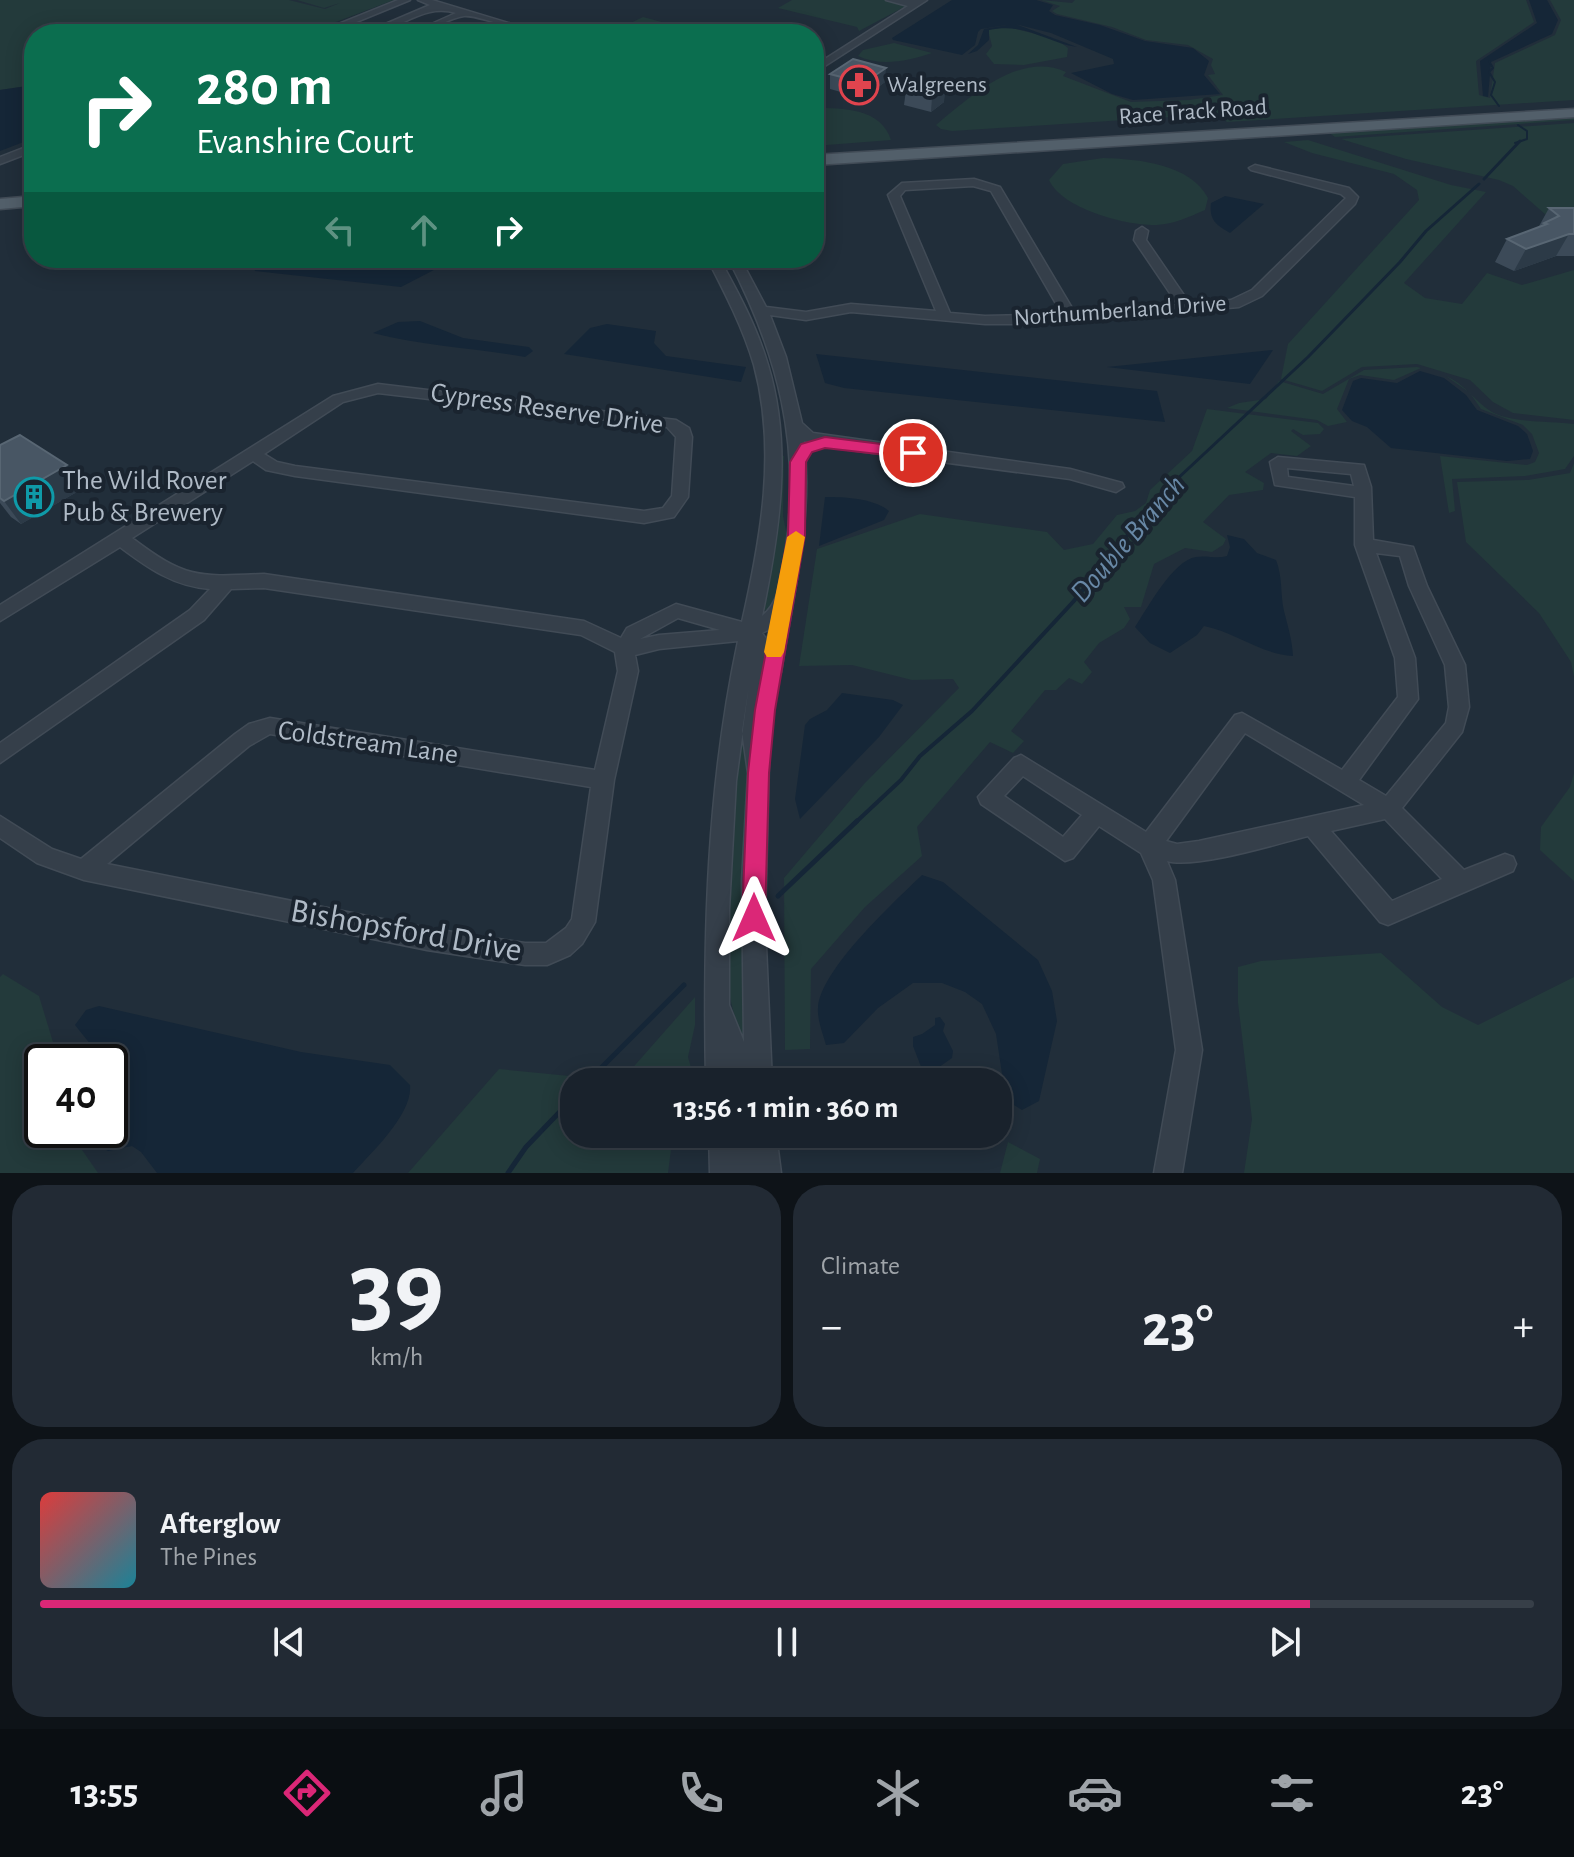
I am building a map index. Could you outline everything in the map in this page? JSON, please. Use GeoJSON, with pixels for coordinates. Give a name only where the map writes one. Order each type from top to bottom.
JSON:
{"type":"FeatureCollection","features":[{"type":"Feature","properties":{"kind":"main road","name":"Race Track Road"},"geometry":{"type":"LineString","coordinates":[[824,150],[1572,109]]}},
{"type":"Feature","properties":{"kind":"main road","name":"Race Track Road"},"geometry":{"type":"LineString","coordinates":[[824,159],[1306,125]]}},
{"type":"Feature","properties":{"kind":"main road"},"geometry":{"type":"LineString","coordinates":[[846,158],[854,153],[903,145],[929,153]]}},
{"type":"Feature","properties":{"kind":"main road"},"geometry":{"type":"LineString","coordinates":[[0,204],[24,202]]}},
{"type":"Feature","properties":{"kind":"main road"},"geometry":{"type":"LineString","coordinates":[[0,212],[24,211]]}},
{"type":"Feature","properties":{"kind":"street"},"geometry":{"type":"LineString","coordinates":[[345,24],[406,0]]}},
{"type":"Feature","properties":{"kind":"street"},"geometry":{"type":"LineString","coordinates":[[422,0],[506,24]]}},
{"type":"Feature","properties":{"kind":"street"},"geometry":{"type":"LineString","coordinates":[[890,0],[911,2]]}},
{"type":"Feature","properties":{"kind":"street"},"geometry":{"type":"LineString","coordinates":[[824,63],[911,2]]}},
{"type":"Feature","properties":{"kind":"street"},"geometry":{"type":"LineString","coordinates":[[391,24],[438,5]]}},
{"type":"Feature","properties":{"kind":"street"},"geometry":{"type":"LineString","coordinates":[[447,24],[465,12]]}},
{"type":"Feature","properties":{"kind":"street"},"geometry":{"type":"LineString","coordinates":[[824,56],[861,36]]}},
{"type":"Feature","properties":{"kind":"street"},"geometry":{"type":"LineString","coordinates":[[0,161],[24,151]]}},
{"type":"Feature","properties":{"kind":"street","name":"Northumberland Drive"},"geometry":{"type":"LineString","coordinates":[[743,315],[766,311],[806,316],[838,308],[985,320],[1070,317],[1234,304],[1257,293],[1352,197],[1345,191],[1255,168]]}},
{"type":"Feature","properties":{"kind":"street"},"geometry":{"type":"LineString","coordinates":[[945,317],[894,195],[902,187],[974,182],[996,189],[1070,317]]}},
{"type":"Feature","properties":{"kind":"street"},"geometry":{"type":"LineString","coordinates":[[1142,231],[1140,240],[1186,307]]}},
{"type":"Feature","properties":{"kind":"street"},"geometry":{"type":"LineString","coordinates":[[719,1068],[716,997],[720,840],[730,738],[770,533],[773,455],[763,374],[743,315],[721,268]]}},
{"type":"Feature","properties":{"kind":"street"},"geometry":{"type":"LineString","coordinates":[[723,268],[748,305],[766,311]]}},
{"type":"Feature","properties":{"kind":"street"},"geometry":{"type":"LineString","coordinates":[[740,268],[766,311],[791,394],[797,443],[796,535],[765,710],[758,773],[753,947],[758,1068]]}},
{"type":"Feature","properties":{"kind":"street"},"geometry":{"type":"LineString","coordinates":[[743,315],[762,328],[777,369],[791,394]]}},
{"type":"Feature","properties":{"kind":"street"},"geometry":{"type":"LineString","coordinates":[[763,374],[774,389],[782,428],[806,448],[826,442]]}},
{"type":"Feature","properties":{"kind":"street","name":"Cypress Reserve Drive"},"geometry":{"type":"LineString","coordinates":[[0,614],[338,399],[378,388],[659,421],[678,427],[684,437],[680,497],[668,513],[656,517],[295,471],[272,466],[253,454]]}},
{"type":"Feature","properties":{"kind":"street"},"geometry":{"type":"LineString","coordinates":[[773,455],[782,447],[808,437],[826,442],[1070,474],[1116,487]]}},
{"type":"Feature","properties":{"kind":"street"},"geometry":{"type":"LineString","coordinates":[[1345,782],[1408,699],[1405,658],[1364,545],[1361,492],[1358,469],[1307,462],[1278,462],[1281,481],[1361,492]]}},
{"type":"Feature","properties":{"kind":"street"},"geometry":{"type":"LineString","coordinates":[[120,538],[174,575],[191,580],[226,583],[264,581],[584,628],[624,648],[726,630],[749,631],[766,625],[783,606]]}},
{"type":"Feature","properties":{"kind":"street"},"geometry":{"type":"LineString","coordinates":[[1097,813],[1065,851],[989,797],[1021,764],[1149,846],[1177,854],[1389,809],[1455,726],[1459,707],[1455,665],[1418,586],[1407,551],[1364,545]]}},
{"type":"Feature","properties":{"kind":"street"},"geometry":{"type":"LineString","coordinates":[[0,754],[197,615],[226,583]]}},
{"type":"Feature","properties":{"kind":"street"},"geometry":{"type":"LineString","coordinates":[[726,630],[746,614],[756,599]]}},
{"type":"Feature","properties":{"kind":"street"},"geometry":{"type":"LineString","coordinates":[[624,648],[634,633],[676,611],[726,630],[738,647],[743,662]]}},
{"type":"Feature","properties":{"kind":"street"},"geometry":{"type":"LineString","coordinates":[[749,631],[762,651],[752,731],[758,773]]}},
{"type":"Feature","properties":{"kind":"street","name":"Bishopsford Drive"},"geometry":{"type":"LineString","coordinates":[[0,826],[45,856],[84,870],[427,939],[525,954],[547,954],[574,936],[583,922],[603,780],[628,671],[624,648]]}},
{"type":"Feature","properties":{"kind":"street"},"geometry":{"type":"LineString","coordinates":[[1149,846],[1242,721],[1389,809],[1460,882]]}},
{"type":"Feature","properties":{"kind":"street","name":"Coldstream Lane"},"geometry":{"type":"LineString","coordinates":[[84,870],[242,740],[256,730],[270,726],[603,780]]}},
{"type":"Feature","properties":{"kind":"street"},"geometry":{"type":"LineString","coordinates":[[1314,827],[1388,914],[1505,864]]}},
{"type":"Feature","properties":{"kind":"street"},"geometry":{"type":"LineString","coordinates":[[1149,846],[1164,880],[1189,1050],[1168,1173]]}},
{"type":"Feature","properties":{"kind":"street"},"geometry":{"type":"LineString","coordinates":[[716,997],[733,1046],[734,1068]]}},
{"type":"Feature","properties":{"kind":"street"},"geometry":{"type":"LineString","coordinates":[[723,1148],[724,1173]]}},
{"type":"Feature","properties":{"kind":"street"},"geometry":{"type":"LineString","coordinates":[[739,1148],[741,1173]]}},
{"type":"Feature","properties":{"kind":"street"},"geometry":{"type":"LineString","coordinates":[[764,1148],[767,1173]]}},
{"type":"Feature","properties":{"kind":"green space"},"geometry":{"type":"Polygon","coordinates":[[[0,0],[289,0],[325,9],[340,3],[324,8],[297,0],[394,0],[330,24],[24,24],[24,86],[0,90],[0,0]]]}},
{"type":"Feature","properties":{"kind":"green space"},"geometry":{"type":"Polygon","coordinates":[[[792,0],[904,0],[908,5],[859,31],[857,27],[778,8],[792,0]]]}},
{"type":"Feature","properties":{"kind":"green space"},"geometry":{"type":"Polygon","coordinates":[[[1041,0],[1072,3],[1075,0],[1526,0],[1534,22],[1476,61],[1479,95],[1490,98],[1495,63],[1555,35],[1561,20],[1550,0],[1574,0],[1574,100],[1227,122],[1218,114],[952,131],[936,125],[996,80],[1031,67],[1049,67],[1066,72],[1063,76],[1131,102],[1189,100],[1223,95],[1208,75],[1215,74],[1211,65],[1213,59],[1188,45],[1146,40],[1112,27],[1057,14],[1052,11],[1060,6],[1041,0]]]}},
{"type":"Feature","properties":{"kind":"green space"},"geometry":{"type":"Polygon","coordinates":[[[643,17],[669,24],[629,24],[643,17]]]}},
{"type":"Feature","properties":{"kind":"green space"},"geometry":{"type":"Polygon","coordinates":[[[1004,26],[1056,39],[1068,48],[1067,57],[1024,65],[994,64],[986,54],[992,46],[988,30],[1004,26]]]}},
{"type":"Feature","properties":{"kind":"green space"},"geometry":{"type":"Polygon","coordinates":[[[894,43],[932,53],[895,62],[858,56],[863,50],[894,43]]]}},
{"type":"Feature","properties":{"kind":"green space"},"geometry":{"type":"Polygon","coordinates":[[[824,108],[870,116],[886,129],[891,140],[824,145],[824,108]]]}},
{"type":"Feature","properties":{"kind":"green space"},"geometry":{"type":"Polygon","coordinates":[[[1574,117],[1574,120],[1335,137],[1328,132],[1574,117]]]}},
{"type":"Feature","properties":{"kind":"green space"},"geometry":{"type":"Polygon","coordinates":[[[1574,123],[1574,223],[1553,221],[1513,186],[1499,180],[1406,159],[1341,139],[1574,123]]]}},
{"type":"Feature","properties":{"kind":"green space"},"geometry":{"type":"Polygon","coordinates":[[[1308,140],[1451,185],[1486,192],[1404,283],[1425,298],[1462,304],[1487,273],[1522,285],[1574,270],[1574,420],[1513,413],[1493,402],[1470,380],[1417,364],[1362,367],[1322,391],[1281,379],[1288,344],[1419,200],[1417,190],[1394,174],[1312,153],[1284,142],[1308,140]]]}},
{"type":"Feature","properties":{"kind":"green space"},"geometry":{"type":"Polygon","coordinates":[[[1103,158],[1147,162],[1176,171],[1200,187],[1208,198],[1205,210],[1181,220],[1144,225],[1113,219],[1081,207],[1056,190],[1049,180],[1063,164],[1103,158]]]}},
{"type":"Feature","properties":{"kind":"green space"},"geometry":{"type":"Polygon","coordinates":[[[1421,368],[1394,380],[1360,375],[1349,379],[1337,409],[1347,422],[1328,426],[1317,420],[1227,408],[1266,399],[1279,381],[1323,394],[1364,370],[1421,368]]]}},
{"type":"Feature","properties":{"kind":"green space"},"geometry":{"type":"Polygon","coordinates":[[[1471,394],[1500,416],[1574,424],[1574,456],[1565,469],[1525,476],[1452,479],[1455,511],[1449,513],[1440,456],[1527,465],[1535,462],[1539,453],[1532,434],[1523,425],[1481,409],[1471,394]]]}},
{"type":"Feature","properties":{"kind":"green space"},"geometry":{"type":"Polygon","coordinates":[[[1207,409],[1318,423],[1324,429],[1320,434],[1303,435],[1293,429],[1291,431],[1311,446],[1297,456],[1271,453],[1245,472],[1264,483],[1263,490],[1229,495],[1203,522],[1226,539],[1223,545],[1212,552],[1185,548],[1154,564],[1141,607],[1124,607],[1130,619],[1124,628],[1099,643],[1084,662],[1092,672],[1082,684],[1069,678],[1056,690],[1045,690],[1011,731],[1024,741],[1013,753],[990,742],[917,827],[922,856],[865,907],[811,969],[810,1049],[785,1050],[784,878],[864,784],[959,688],[953,679],[912,680],[852,665],[799,666],[817,549],[920,514],[1047,532],[1064,550],[1093,544],[1117,515],[1135,511],[1146,503],[1150,490],[1192,451],[1207,409]]]}},
{"type":"Feature","properties":{"kind":"green space"},"geometry":{"type":"Polygon","coordinates":[[[781,456],[784,456],[783,516],[787,536],[773,612],[763,610],[779,522],[781,456]]]}},
{"type":"Feature","properties":{"kind":"green space"},"geometry":{"type":"Polygon","coordinates":[[[1574,463],[1574,677],[1571,662],[1539,613],[1466,542],[1457,482],[1528,480],[1570,473],[1574,463]]]}},
{"type":"Feature","properties":{"kind":"green space"},"geometry":{"type":"Polygon","coordinates":[[[752,663],[742,889],[747,1068],[741,1068],[739,1034],[729,994],[729,880],[736,775],[752,663]]]}},
{"type":"Feature","properties":{"kind":"green space"},"geometry":{"type":"Polygon","coordinates":[[[1574,773],[1574,881],[1540,850],[1541,827],[1570,787],[1574,773]]]}},
{"type":"Feature","properties":{"kind":"green space"},"geometry":{"type":"Polygon","coordinates":[[[1381,953],[1442,1007],[1478,1025],[1574,977],[1574,1173],[1244,1173],[1252,1119],[1238,1003],[1238,967],[1261,961],[1381,953]]]}},
{"type":"Feature","properties":{"kind":"green space"},"geometry":{"type":"Polygon","coordinates":[[[3,974],[39,996],[54,1044],[24,1044],[24,1148],[81,1148],[98,1173],[0,1173],[0,977],[3,974]]]}},
{"type":"Feature","properties":{"kind":"green space"},"geometry":{"type":"Polygon","coordinates":[[[695,997],[695,1025],[688,1057],[691,1068],[632,1068],[695,997]]]}},
{"type":"Feature","properties":{"kind":"green space"},"geometry":{"type":"Polygon","coordinates":[[[499,1069],[560,1075],[560,1148],[671,1148],[668,1173],[408,1173],[499,1069]]]}},
{"type":"Feature","properties":{"kind":"green space"},"geometry":{"type":"Polygon","coordinates":[[[1012,1144],[1040,1159],[1037,1173],[1000,1173],[1006,1148],[1012,1148],[1012,1144]]]}},
{"type":"Feature","properties":{"kind":"water"},"geometry":{"type":"Polygon","coordinates":[[[952,0],[1036,0],[1053,5],[1049,11],[1055,15],[1100,25],[1145,41],[1193,48],[1209,61],[1204,75],[1220,94],[1133,100],[1112,94],[1071,73],[1114,64],[1113,59],[1051,33],[1015,24],[1077,47],[1024,31],[1002,28],[989,30],[989,40],[977,51],[968,54],[978,45],[984,29],[1013,24],[981,29],[975,45],[962,55],[893,40],[952,0]]]}},
{"type":"Feature","properties":{"kind":"water"},"geometry":{"type":"Polygon","coordinates":[[[1529,0],[1547,0],[1558,20],[1552,34],[1491,62],[1488,97],[1483,96],[1480,61],[1537,23],[1529,0]]]}},
{"type":"Feature","properties":{"kind":"water"},"geometry":{"type":"Polygon","coordinates":[[[24,86],[24,142],[0,151],[0,90],[24,86]]]}},
{"type":"Feature","properties":{"kind":"water"},"geometry":{"type":"Polygon","coordinates":[[[1225,196],[1264,204],[1230,233],[1217,224],[1211,214],[1211,203],[1225,196]]]}},
{"type":"Feature","properties":{"kind":"water"},"geometry":{"type":"Polygon","coordinates":[[[254,268],[438,268],[401,287],[255,271],[254,268]]]}},
{"type":"Feature","properties":{"kind":"water"},"geometry":{"type":"Polygon","coordinates":[[[420,321],[463,338],[529,347],[533,351],[525,357],[373,333],[398,322],[420,321]]]}},
{"type":"Feature","properties":{"kind":"water"},"geometry":{"type":"Polygon","coordinates":[[[607,324],[656,331],[654,343],[666,356],[746,367],[741,382],[564,354],[590,328],[607,324]]]}},
{"type":"Feature","properties":{"kind":"water"},"geometry":{"type":"Polygon","coordinates":[[[1273,350],[1250,384],[1107,367],[1273,350]]]}},
{"type":"Feature","properties":{"kind":"water"},"geometry":{"type":"Polygon","coordinates":[[[816,354],[1157,391],[1165,422],[844,388],[825,383],[816,354]]]}},
{"type":"Feature","properties":{"kind":"water"},"geometry":{"type":"Polygon","coordinates":[[[1420,371],[1444,378],[1466,395],[1477,410],[1518,426],[1527,434],[1533,451],[1530,459],[1507,461],[1391,448],[1367,427],[1352,421],[1342,410],[1353,381],[1361,378],[1397,383],[1420,371]]]}},
{"type":"Feature","properties":{"kind":"water"},"geometry":{"type":"Polygon","coordinates":[[[825,497],[867,501],[889,511],[884,520],[819,546],[825,497]]]}},
{"type":"Feature","properties":{"kind":"water"},"geometry":{"type":"Polygon","coordinates":[[[1227,535],[1244,539],[1257,553],[1276,560],[1293,656],[1271,652],[1204,626],[1197,635],[1170,653],[1150,643],[1135,627],[1161,586],[1187,560],[1227,556],[1230,547],[1227,535]]]}},
{"type":"Feature","properties":{"kind":"water"},"geometry":{"type":"Polygon","coordinates":[[[842,693],[893,700],[903,705],[879,737],[800,819],[795,799],[805,725],[827,710],[842,693]]]}},
{"type":"Feature","properties":{"kind":"water"},"geometry":{"type":"Polygon","coordinates":[[[922,875],[943,882],[1038,960],[1052,991],[1057,1021],[1039,1101],[1022,1110],[1012,1104],[1012,1068],[1001,1068],[996,1034],[982,1004],[965,992],[942,983],[913,983],[878,1008],[844,1043],[826,1045],[819,1022],[822,992],[844,956],[922,875]]]}},
{"type":"Feature","properties":{"kind":"water"},"geometry":{"type":"Polygon","coordinates":[[[99,1006],[301,1052],[390,1065],[410,1085],[409,1096],[390,1132],[353,1173],[157,1173],[141,1152],[128,1147],[128,1044],[90,1044],[75,1025],[86,1010],[99,1006]]]}},
{"type":"Feature","properties":{"kind":"water"},"geometry":{"type":"Polygon","coordinates":[[[940,1017],[945,1024],[943,1031],[953,1051],[952,1058],[938,1068],[922,1068],[913,1037],[935,1025],[935,1018],[940,1017]]]}},
{"type":"Feature","properties":{"kind":"building"},"geometry":{"type":"Polygon","coordinates":[[[853,59],[886,68],[864,83],[830,74],[853,59]]]}},
{"type":"Feature","properties":{"kind":"building"},"geometry":{"type":"Polygon","coordinates":[[[919,80],[946,87],[932,97],[906,90],[919,80]]]}},
{"type":"Feature","properties":{"kind":"building"},"geometry":{"type":"Polygon","coordinates":[[[1549,208],[1574,208],[1574,234],[1526,249],[1507,239],[1547,224],[1544,223],[1559,216],[1549,208]]]}},
{"type":"Feature","properties":{"kind":"building"},"geometry":{"type":"Polygon","coordinates":[[[20,435],[67,465],[4,501],[0,498],[0,445],[20,435]]]}},
{"type":"Feature","properties":{"kind":"waterway","name":"Double Branch"},"geometry":{"type":"LineString","coordinates":[[1489,61],[1493,68],[1489,72],[1495,82],[1491,95],[1499,106]]}},
{"type":"Feature","properties":{"kind":"waterway","name":"Double Branch"},"geometry":{"type":"LineString","coordinates":[[1518,125],[1527,131],[1527,139],[1520,141]]}},
{"type":"Feature","properties":{"kind":"waterway","name":"Double Branch"},"geometry":{"type":"LineString","coordinates":[[1484,179],[1520,141]]}},
{"type":"Feature","properties":{"kind":"waterway","name":"Double Branch"},"geometry":{"type":"LineString","coordinates":[[1515,143],[1520,141]]}},
{"type":"Feature","properties":{"kind":"waterway","name":"Double Branch"},"geometry":{"type":"LineString","coordinates":[[1120,544],[1160,495],[1308,357],[1426,231],[1479,184]]}},
{"type":"Feature","properties":{"kind":"waterway","name":"Double Branch"},"geometry":{"type":"LineString","coordinates":[[855,823],[901,780],[920,756],[972,711],[1073,602],[1122,542]]}},
{"type":"Feature","properties":{"kind":"waterway","name":"Double Branch"},"geometry":{"type":"LineString","coordinates":[[778,896],[857,821]]}},
{"type":"Feature","properties":{"kind":"waterway","name":"Double Branch"},"geometry":{"type":"LineString","coordinates":[[601,1068],[684,985]]}},
{"type":"Feature","properties":{"kind":"waterway","name":"Double Branch"},"geometry":{"type":"LineString","coordinates":[[508,1173],[526,1147],[560,1112]]}},
{"type":"Feature","properties":{"kind":"slow traffic"},"geometry":{"type":"LineString","coordinates":[[774,652],[796,537]]}},
{"type":"Feature","properties":{"kind":"place","name":"Walgreens"},"geometry":{"type":"Point","coordinates":[859,85]}},
{"type":"Feature","properties":{"kind":"place","name":"The Wild Rover Pub & Brewery"},"geometry":{"type":"Point","coordinates":[34,497]}},
{"type":"Feature","properties":{"kind":"route"},"geometry":{"type":"LineString","coordinates":[[754,918],[754,830],[758,773],[774,652],[796,535],[800,455],[806,448],[825,442],[913,453]]}}]}
